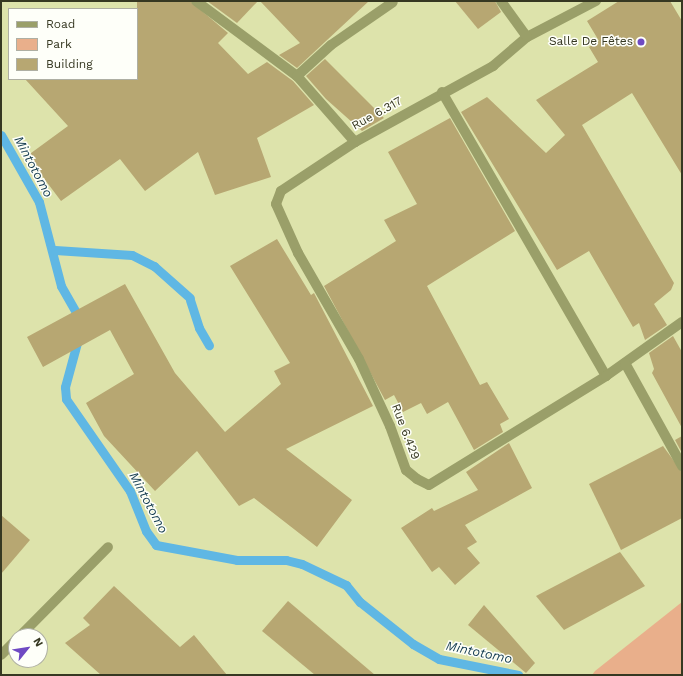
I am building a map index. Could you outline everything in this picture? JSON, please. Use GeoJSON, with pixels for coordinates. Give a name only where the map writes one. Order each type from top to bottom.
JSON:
{"type":"FeatureCollection","features":[{"type":"Feature","properties":{"kind":"street","name":"Rue 6.317"},"geometry":{"type":"LineString","coordinates":[[196,1],[297,76],[355,142],[442,92],[493,66],[527,37],[596,1]]}},
{"type":"Feature","properties":{"kind":"street"},"geometry":{"type":"LineString","coordinates":[[502,1],[527,37]]}},
{"type":"Feature","properties":{"kind":"street"},"geometry":{"type":"LineString","coordinates":[[297,76],[331,45],[393,2]]}},
{"type":"Feature","properties":{"kind":"street"},"geometry":{"type":"LineString","coordinates":[[442,92],[606,376]]}},
{"type":"Feature","properties":{"kind":"street","name":"Rue 6.429"},"geometry":{"type":"LineString","coordinates":[[355,142],[281,191],[276,197],[276,204],[298,253],[359,359],[390,426],[406,470],[429,485],[606,376],[682,322]]}},
{"type":"Feature","properties":{"kind":"street"},"geometry":{"type":"LineString","coordinates":[[625,363],[682,466]]}},
{"type":"Feature","properties":{"kind":"street"},"geometry":{"type":"LineString","coordinates":[[28,628],[108,547]]}},
{"type":"Feature","properties":{"kind":"green space"},"geometry":{"type":"Polygon","coordinates":[[[682,602],[682,675],[592,675],[595,671],[682,602]]]}},
{"type":"Feature","properties":{"kind":"building"},"geometry":{"type":"Polygon","coordinates":[[[137,1],[190,1],[228,33],[218,43],[248,74],[267,62],[293,81],[314,105],[257,138],[271,177],[215,195],[198,152],[145,191],[120,159],[61,201],[27,156],[68,126],[26,80],[138,80],[137,1]]]}},
{"type":"Feature","properties":{"kind":"building"},"geometry":{"type":"Polygon","coordinates":[[[207,1],[258,1],[237,23],[207,1]]]}},
{"type":"Feature","properties":{"kind":"building"},"geometry":{"type":"Polygon","coordinates":[[[260,1],[369,1],[297,68],[279,55],[300,43],[260,1]]]}},
{"type":"Feature","properties":{"kind":"building"},"geometry":{"type":"Polygon","coordinates":[[[455,1],[495,1],[501,12],[478,29],[455,1]]]}},
{"type":"Feature","properties":{"kind":"building"},"geometry":{"type":"Polygon","coordinates":[[[619,1],[670,1],[682,21],[682,175],[632,93],[582,125],[674,283],[671,290],[654,304],[667,325],[645,340],[639,323],[633,327],[589,251],[557,270],[461,112],[487,97],[546,153],[565,135],[536,100],[598,62],[589,47],[599,41],[587,21],[619,1]]]}},
{"type":"Feature","properties":{"kind":"building"},"geometry":{"type":"Polygon","coordinates":[[[325,59],[384,118],[362,131],[326,99],[306,76],[325,59]]]}},
{"type":"Feature","properties":{"kind":"building"},"geometry":{"type":"Polygon","coordinates":[[[450,118],[515,231],[427,286],[480,385],[487,382],[509,419],[500,424],[503,432],[474,450],[448,402],[427,414],[421,403],[403,412],[394,395],[385,400],[324,286],[396,241],[384,220],[417,204],[388,152],[450,118]]]}},
{"type":"Feature","properties":{"kind":"building"},"geometry":{"type":"Polygon","coordinates":[[[277,239],[311,295],[314,293],[373,406],[286,449],[352,500],[317,547],[254,498],[239,506],[197,451],[155,491],[104,436],[86,403],[134,374],[110,330],[43,367],[27,337],[125,284],[175,373],[225,432],[281,384],[274,371],[290,363],[230,266],[277,239]]]}},
{"type":"Feature","properties":{"kind":"building"},"geometry":{"type":"Polygon","coordinates":[[[673,336],[682,352],[682,428],[652,373],[654,369],[649,353],[673,336]]]}},
{"type":"Feature","properties":{"kind":"building"},"geometry":{"type":"Polygon","coordinates":[[[682,436],[682,453],[675,440],[682,436]]]}},
{"type":"Feature","properties":{"kind":"building"},"geometry":{"type":"Polygon","coordinates":[[[509,443],[532,488],[465,525],[477,542],[467,548],[480,563],[455,585],[439,567],[432,572],[401,528],[432,508],[434,511],[478,490],[466,472],[509,443]]]}},
{"type":"Feature","properties":{"kind":"building"},"geometry":{"type":"Polygon","coordinates":[[[663,446],[682,472],[682,518],[621,550],[589,484],[663,446]]]}},
{"type":"Feature","properties":{"kind":"building"},"geometry":{"type":"Polygon","coordinates":[[[1,515],[30,540],[1,574],[1,515]]]}},
{"type":"Feature","properties":{"kind":"building"},"geometry":{"type":"Polygon","coordinates":[[[620,552],[645,586],[564,630],[536,596],[620,552]]]}},
{"type":"Feature","properties":{"kind":"building"},"geometry":{"type":"Polygon","coordinates":[[[114,586],[180,647],[194,635],[227,675],[101,675],[65,643],[90,625],[83,618],[114,586]]]}},
{"type":"Feature","properties":{"kind":"building"},"geometry":{"type":"Polygon","coordinates":[[[288,601],[375,675],[315,675],[262,631],[288,601]]]}},
{"type":"Feature","properties":{"kind":"building"},"geometry":{"type":"Polygon","coordinates":[[[484,605],[535,663],[526,673],[468,625],[484,605]]]}},
{"type":"Feature","properties":{"kind":"waterway","name":"Mintotomo"},"geometry":{"type":"LineString","coordinates":[[1,135],[39,202],[61,286],[81,321]]}},
{"type":"Feature","properties":{"kind":"waterway"},"geometry":{"type":"LineString","coordinates":[[55,250],[132,255],[154,266],[190,298]]}},
{"type":"Feature","properties":{"kind":"waterway"},"geometry":{"type":"LineString","coordinates":[[190,300],[199,328],[209,345]]}},
{"type":"Feature","properties":{"kind":"waterway","name":"Mintotomo"},"geometry":{"type":"LineString","coordinates":[[78,339],[65,387],[66,399],[130,491],[146,531],[156,545],[237,560],[286,560],[302,564],[346,585],[360,602],[413,644],[439,659],[518,675]]}},
{"type":"Feature","properties":{"kind":"place","name":"Salle De Fêtes"},"geometry":{"type":"Point","coordinates":[641,42]}}]}
